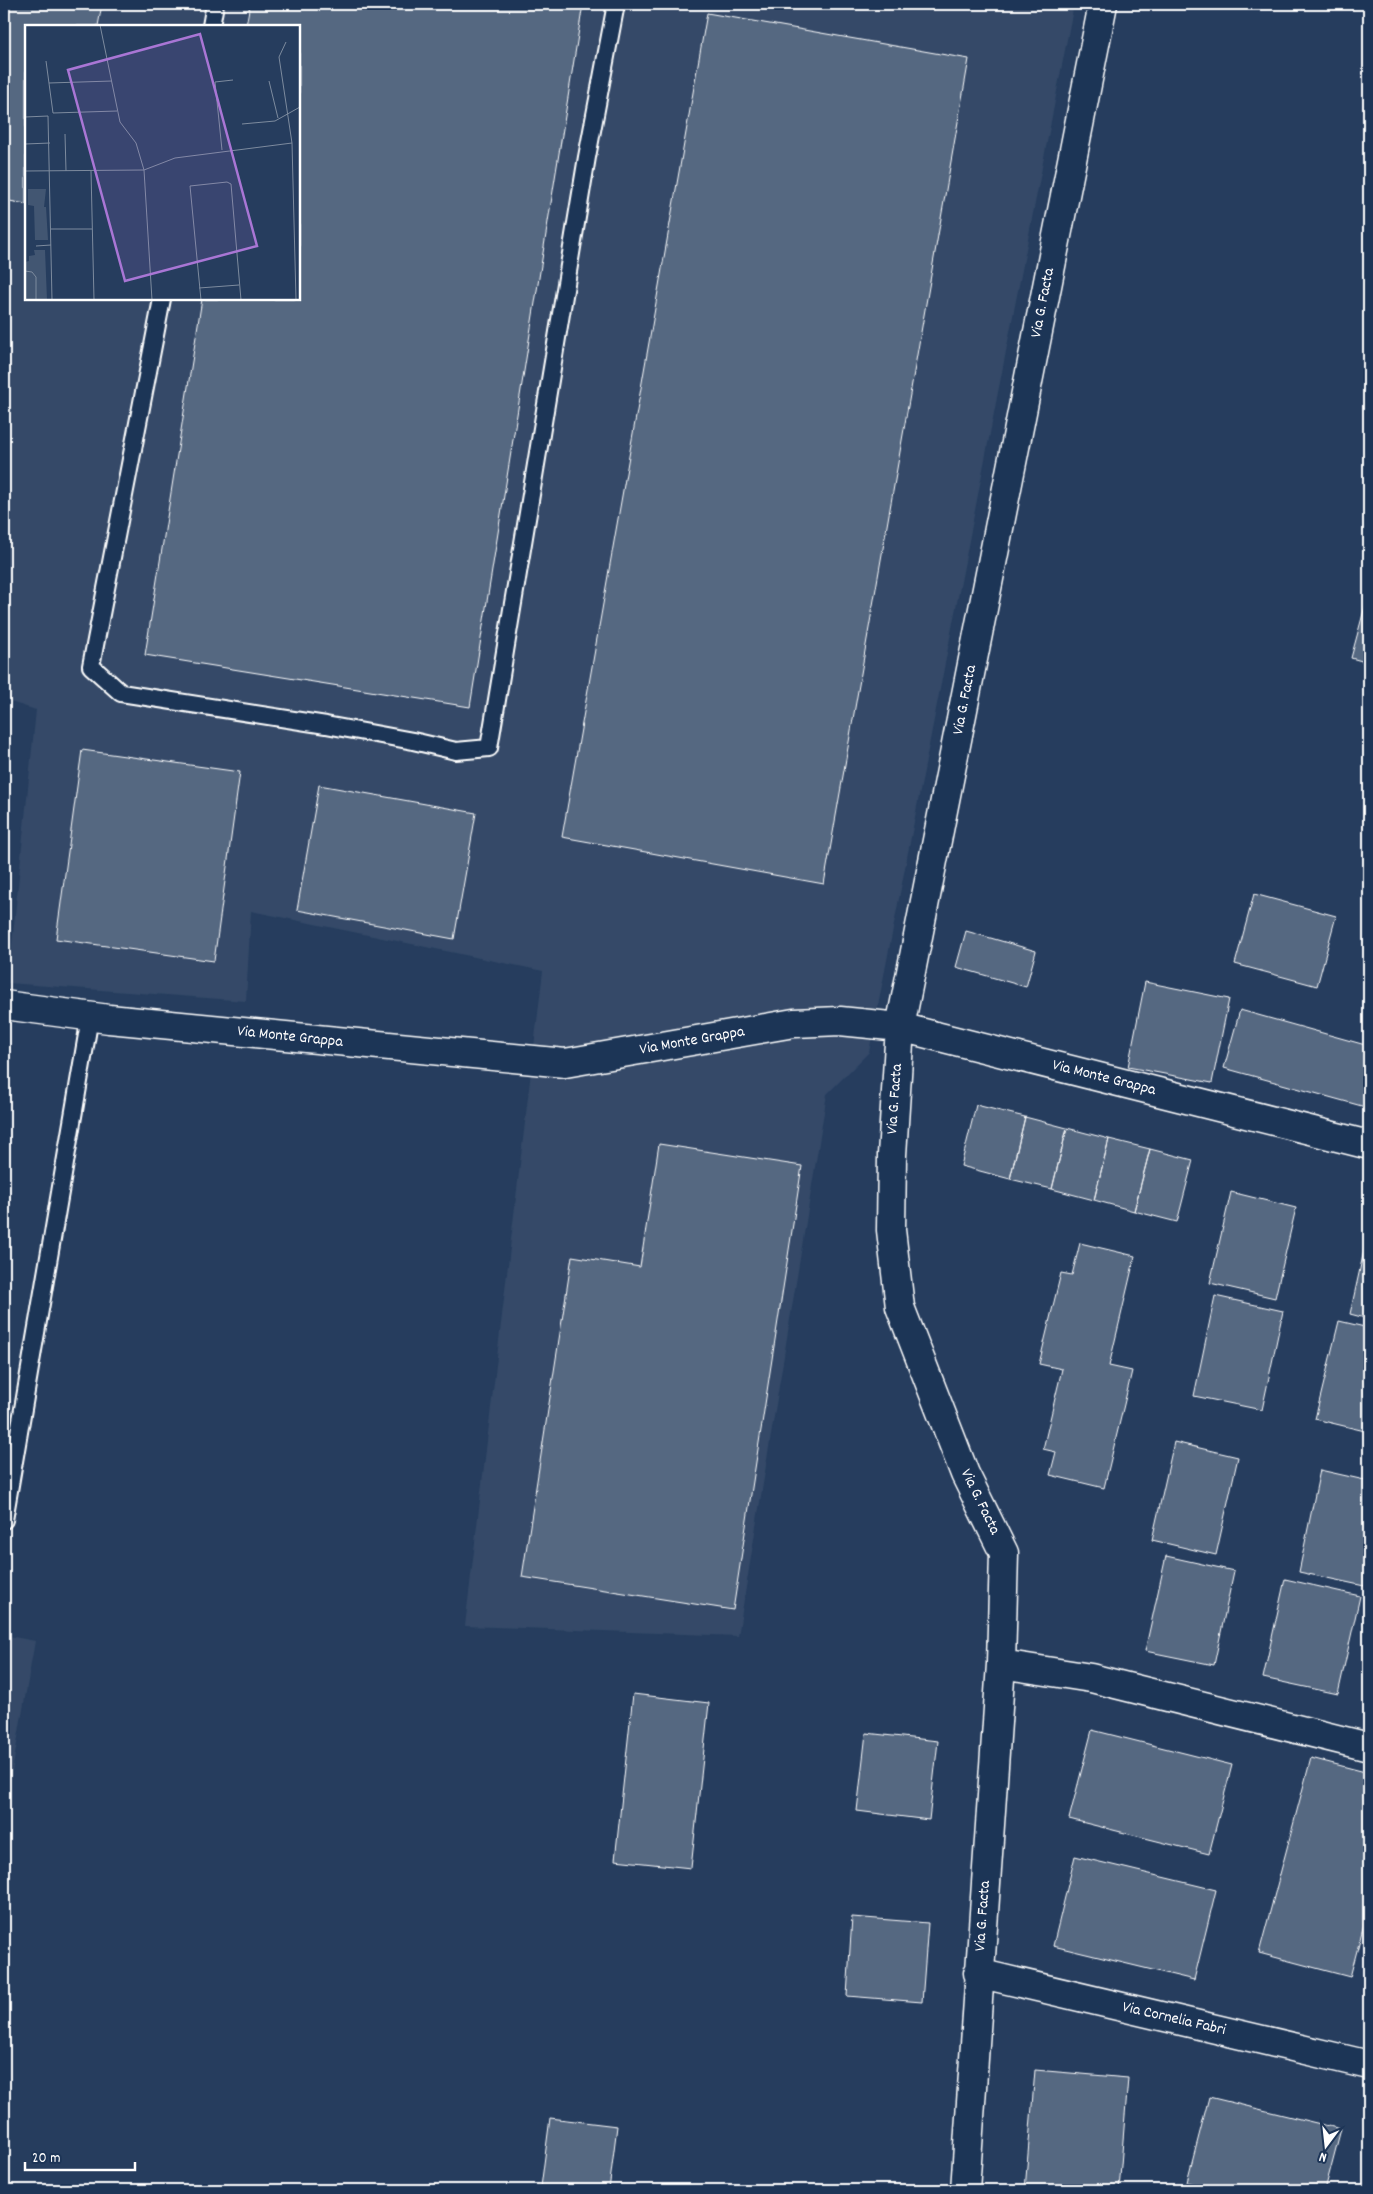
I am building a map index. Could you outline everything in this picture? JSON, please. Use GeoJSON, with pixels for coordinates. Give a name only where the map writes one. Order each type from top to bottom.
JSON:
{"type":"FeatureCollection","features":[{"type":"Feature","properties":{"kind":"street","name":"Via G. Facta"},"geometry":{"type":"LineString","coordinates":[[965,2190],[978,1973],[1001,1664],[1004,1553],[965,1474],[900,1307],[891,1230],[892,1155],[900,1027],[1103,4]]}},
{"type":"Feature","properties":{"kind":"street","name":"Via Monte Grappa"},"geometry":{"type":"LineString","coordinates":[[4,1005],[90,1017],[565,1063],[794,1023],[840,1021],[900,1027],[1369,1145]]}},
{"type":"Feature","properties":{"kind":"street"},"geometry":{"type":"LineString","coordinates":[[1001,1664],[1091,1678],[1369,1747]]}},
{"type":"Feature","properties":{"kind":"street","name":"Via Cornelia Fabri"},"geometry":{"type":"LineString","coordinates":[[978,1973],[1369,2065]]}},
{"type":"Feature","properties":{"kind":"lane"},"geometry":{"type":"LineString","coordinates":[[211,25],[214,4]]}},
{"type":"Feature","properties":{"kind":"lane"},"geometry":{"type":"LineString","coordinates":[[162,300],[91,666],[121,693],[326,725],[456,751],[489,748],[587,157],[616,4]]}},
{"type":"Feature","properties":{"kind":"lane"},"geometry":{"type":"LineString","coordinates":[[4,1520],[90,1017]]}},
{"type":"Feature","properties":{"kind":"shaded area"},"geometry":{"type":"Polygon","coordinates":[[[4,4],[1074,4],[869,1052],[827,1094],[738,1636],[465,1626],[543,971],[251,911],[246,1001],[8,983],[36,710],[4,700],[4,4]]]}},
{"type":"Feature","properties":{"kind":"shaded area"},"geometry":{"type":"Polygon","coordinates":[[[4,1635],[35,1641],[4,1817],[4,1635]]]}},
{"type":"Feature","properties":{"kind":"building"},"geometry":{"type":"Polygon","coordinates":[[[4,4],[102,4],[98,25],[25,25],[25,204],[4,200],[4,4]]]}},
{"type":"Feature","properties":{"kind":"building"},"geometry":{"type":"Polygon","coordinates":[[[250,4],[583,4],[470,707],[145,655],[202,300],[300,300],[300,25],[246,25],[250,4]]]}},
{"type":"Feature","properties":{"kind":"building"},"geometry":{"type":"Polygon","coordinates":[[[707,13],[969,59],[824,884],[562,837],[707,13]]]}},
{"type":"Feature","properties":{"kind":"building"},"geometry":{"type":"Polygon","coordinates":[[[1367,599],[1369,599],[1369,663],[1351,658],[1367,599]]]}},
{"type":"Feature","properties":{"kind":"building"},"geometry":{"type":"Polygon","coordinates":[[[82,750],[240,772],[214,961],[56,939],[82,750]]]}},
{"type":"Feature","properties":{"kind":"building"},"geometry":{"type":"Polygon","coordinates":[[[319,785],[476,813],[454,939],[297,910],[319,785]]]}},
{"type":"Feature","properties":{"kind":"building"},"geometry":{"type":"Polygon","coordinates":[[[1254,894],[1336,916],[1317,986],[1235,964],[1254,894]]]}},
{"type":"Feature","properties":{"kind":"building"},"geometry":{"type":"Polygon","coordinates":[[[966,931],[1036,951],[1026,987],[956,967],[966,931]]]}},
{"type":"Feature","properties":{"kind":"building"},"geometry":{"type":"Polygon","coordinates":[[[1145,982],[1229,999],[1212,1083],[1128,1067],[1145,982]]]}},
{"type":"Feature","properties":{"kind":"building"},"geometry":{"type":"Polygon","coordinates":[[[1240,1010],[1369,1046],[1369,1108],[1224,1068],[1240,1010]]]}},
{"type":"Feature","properties":{"kind":"building"},"geometry":{"type":"Polygon","coordinates":[[[976,1105],[1025,1117],[1010,1179],[961,1166],[976,1105]]]}},
{"type":"Feature","properties":{"kind":"building"},"geometry":{"type":"Polygon","coordinates":[[[1025,1117],[1067,1128],[1052,1189],[1010,1179],[1025,1117]]]}},
{"type":"Feature","properties":{"kind":"building"},"geometry":{"type":"Polygon","coordinates":[[[1067,1128],[1109,1139],[1094,1200],[1052,1189],[1067,1128]]]}},
{"type":"Feature","properties":{"kind":"building"},"geometry":{"type":"Polygon","coordinates":[[[1109,1139],[1150,1149],[1134,1211],[1094,1200],[1109,1139]]]}},
{"type":"Feature","properties":{"kind":"building"},"geometry":{"type":"Polygon","coordinates":[[[659,1144],[802,1166],[733,1610],[522,1577],[572,1256],[640,1267],[659,1144]]]}},
{"type":"Feature","properties":{"kind":"building"},"geometry":{"type":"Polygon","coordinates":[[[1150,1149],[1193,1160],[1177,1222],[1134,1211],[1150,1149]]]}},
{"type":"Feature","properties":{"kind":"building"},"geometry":{"type":"Polygon","coordinates":[[[1231,1192],[1296,1208],[1275,1298],[1210,1283],[1231,1192]]]}},
{"type":"Feature","properties":{"kind":"building"},"geometry":{"type":"Polygon","coordinates":[[[1369,1228],[1369,1319],[1350,1314],[1369,1228]]]}},
{"type":"Feature","properties":{"kind":"building"},"geometry":{"type":"Polygon","coordinates":[[[1080,1243],[1135,1256],[1109,1366],[1132,1371],[1104,1488],[1050,1475],[1056,1452],[1043,1449],[1062,1369],[1039,1364],[1061,1273],[1072,1275],[1080,1243]]]}},
{"type":"Feature","properties":{"kind":"building"},"geometry":{"type":"Polygon","coordinates":[[[1215,1296],[1283,1311],[1262,1410],[1194,1396],[1215,1296]]]}},
{"type":"Feature","properties":{"kind":"building"},"geometry":{"type":"Polygon","coordinates":[[[1339,1321],[1369,1328],[1369,1432],[1315,1419],[1339,1321]]]}},
{"type":"Feature","properties":{"kind":"building"},"geometry":{"type":"Polygon","coordinates":[[[1174,1442],[1238,1457],[1216,1555],[1152,1540],[1174,1442]]]}},
{"type":"Feature","properties":{"kind":"building"},"geometry":{"type":"Polygon","coordinates":[[[1320,1470],[1369,1481],[1369,1587],[1299,1572],[1320,1470]]]}},
{"type":"Feature","properties":{"kind":"building"},"geometry":{"type":"Polygon","coordinates":[[[1166,1556],[1234,1571],[1214,1665],[1145,1651],[1166,1556]]]}},
{"type":"Feature","properties":{"kind":"building"},"geometry":{"type":"Polygon","coordinates":[[[1285,1579],[1360,1596],[1338,1694],[1263,1678],[1285,1579]]]}},
{"type":"Feature","properties":{"kind":"building"},"geometry":{"type":"Polygon","coordinates":[[[633,1694],[709,1703],[691,1868],[615,1860],[633,1694]]]}},
{"type":"Feature","properties":{"kind":"building"},"geometry":{"type":"Polygon","coordinates":[[[1092,1730],[1232,1765],[1209,1854],[1069,1819],[1092,1730]]]}},
{"type":"Feature","properties":{"kind":"building"},"geometry":{"type":"Polygon","coordinates":[[[866,1733],[938,1741],[929,1820],[857,1811],[866,1733]]]}},
{"type":"Feature","properties":{"kind":"building"},"geometry":{"type":"Polygon","coordinates":[[[1311,1758],[1369,1773],[1369,1905],[1350,1977],[1259,1953],[1311,1758]]]}},
{"type":"Feature","properties":{"kind":"building"},"geometry":{"type":"Polygon","coordinates":[[[1075,1856],[1216,1890],[1194,1980],[1053,1946],[1075,1856]]]}},
{"type":"Feature","properties":{"kind":"building"},"geometry":{"type":"Polygon","coordinates":[[[852,1917],[928,1923],[922,2002],[847,1996],[852,1917]]]}},
{"type":"Feature","properties":{"kind":"building"},"geometry":{"type":"Polygon","coordinates":[[[1035,2070],[1128,2078],[1119,2190],[1025,2190],[1035,2070]]]}},
{"type":"Feature","properties":{"kind":"building"},"geometry":{"type":"Polygon","coordinates":[[[1209,2097],[1341,2129],[1325,2190],[1219,2190],[1187,2182],[1209,2097]]]}},
{"type":"Feature","properties":{"kind":"building"},"geometry":{"type":"Polygon","coordinates":[[[550,2118],[617,2126],[609,2190],[564,2190],[541,2187],[550,2118]]]}}]}
